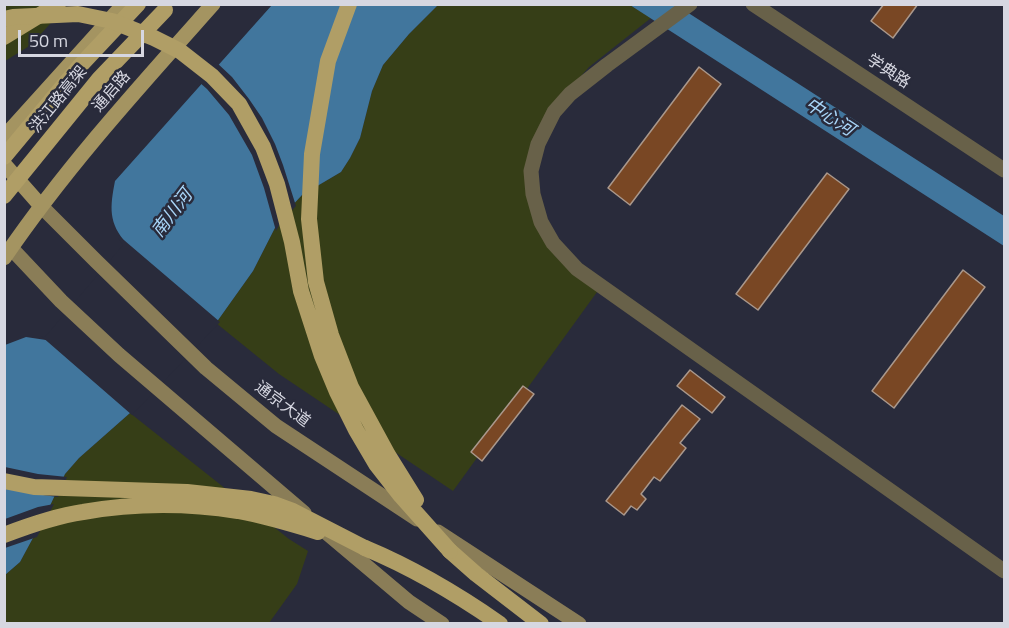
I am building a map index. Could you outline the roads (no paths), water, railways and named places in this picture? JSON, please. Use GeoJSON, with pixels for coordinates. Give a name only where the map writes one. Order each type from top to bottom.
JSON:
{"type":"FeatureCollection","features":[{"type":"Feature","properties":{"kind":"highway"},"geometry":{"type":"LineString","coordinates":[[4,37],[58,4]]}},
{"type":"Feature","properties":{"kind":"highway","name":"洪江路高架"},"geometry":{"type":"LineString","coordinates":[[4,157],[78,68],[138,4]]}},
{"type":"Feature","properties":{"kind":"highway","name":"洪江路高架"},"geometry":{"type":"LineString","coordinates":[[4,196],[99,79],[170,4]]}},
{"type":"Feature","properties":{"kind":"highway"},"geometry":{"type":"LineString","coordinates":[[349,4],[328,61],[312,154],[309,219],[316,282],[331,335],[351,387],[400,475],[450,551]]}},
{"type":"Feature","properties":{"kind":"highway"},"geometry":{"type":"LineString","coordinates":[[4,19],[78,14],[111,21],[180,51],[212,76],[239,104],[263,147],[277,184],[292,242],[301,291],[322,356],[356,430],[376,464],[450,551],[476,574],[542,624]]}},
{"type":"Feature","properties":{"kind":"highway"},"geometry":{"type":"LineString","coordinates":[[4,481],[34,487],[188,492],[274,504],[293,511],[420,574],[454,593],[500,624]]}},
{"type":"Feature","properties":{"kind":"highway"},"geometry":{"type":"LineString","coordinates":[[4,535],[34,524],[83,512],[139,506],[186,506],[239,511],[316,531],[365,548]]}},
{"type":"Feature","properties":{"kind":"main road"},"geometry":{"type":"LineString","coordinates":[[4,138],[124,4]]}},
{"type":"Feature","properties":{"kind":"main road","name":"通启路"},"geometry":{"type":"LineString","coordinates":[[7,249],[101,133],[213,4]]}},
{"type":"Feature","properties":{"kind":"main road","name":"通京大道"},"geometry":{"type":"LineString","coordinates":[[4,164],[41,206],[207,368],[276,426],[579,624]]}},
{"type":"Feature","properties":{"kind":"main road"},"geometry":{"type":"LineString","coordinates":[[7,249],[119,355],[238,458],[409,602],[442,624]]}},
{"type":"Feature","properties":{"kind":"street"},"geometry":{"type":"LineString","coordinates":[[690,4],[570,94],[554,112],[538,144],[531,171],[533,194],[541,222],[553,243],[577,269],[1005,571]]}},
{"type":"Feature","properties":{"kind":"street","name":"学典路"},"geometry":{"type":"LineString","coordinates":[[753,4],[1005,170]]}},
{"type":"Feature","properties":{"kind":"water","name":"南川河"},"geometry":{"type":"Polygon","coordinates":[[[272,5],[438,5],[383,65],[372,91],[360,138],[341,172],[302,195],[279,220],[253,271],[216,323],[130,413],[79,458],[65,474],[20,562],[5,575],[5,345],[26,337],[46,340],[127,244],[116,229],[112,214],[115,181],[272,5]]]}},
{"type":"Feature","properties":{"kind":"water","name":"中心河"},"geometry":{"type":"Polygon","coordinates":[[[630,5],[676,5],[1004,216],[1004,246],[630,5]]]}}]}
